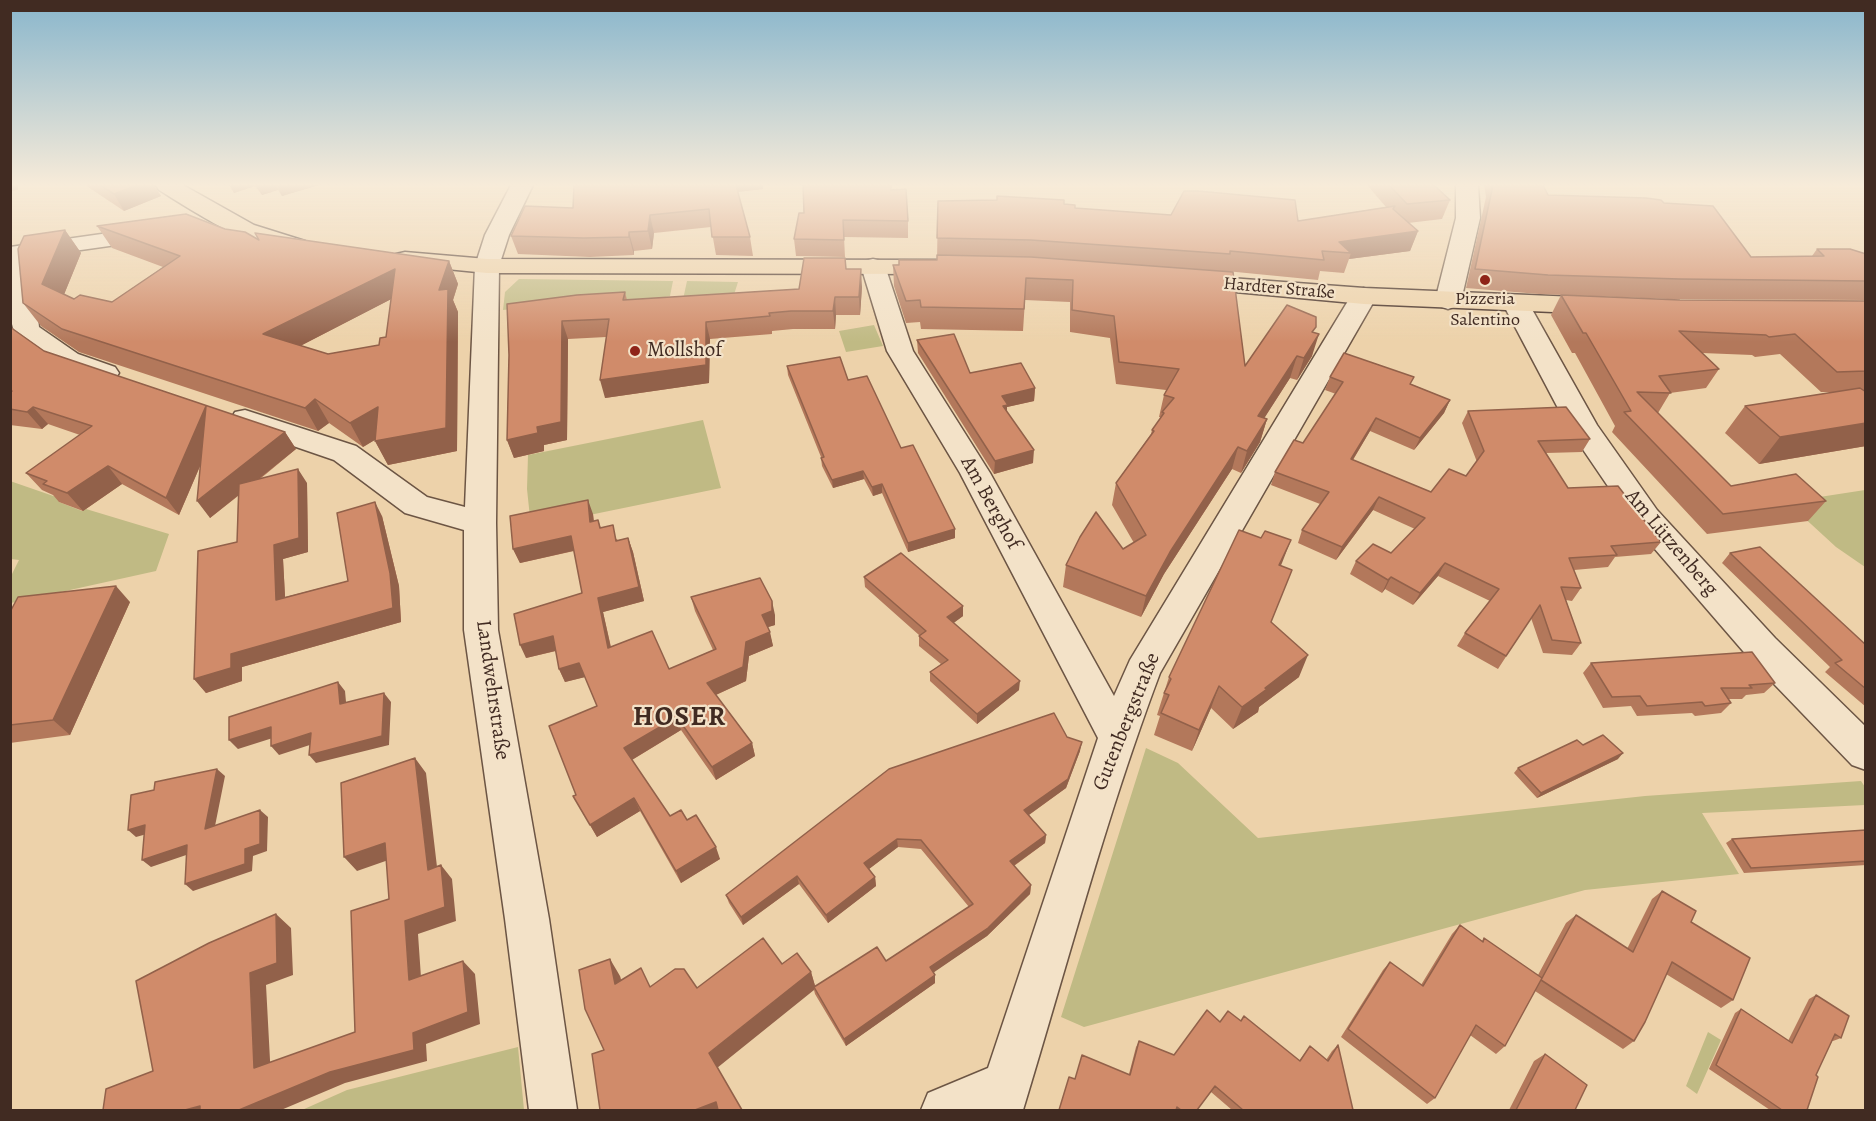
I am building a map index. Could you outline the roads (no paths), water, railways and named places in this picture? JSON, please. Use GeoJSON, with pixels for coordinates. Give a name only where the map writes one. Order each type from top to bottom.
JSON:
{"type":"FeatureCollection","features":[{"type":"Feature","properties":{"kind":"main road"},"geometry":{"type":"LineString","coordinates":[[267,237],[284,244],[315,248]]}},
{"type":"Feature","properties":{"kind":"main road"},"geometry":{"type":"LineString","coordinates":[[387,257],[487,266],[962,268]]}},
{"type":"Feature","properties":{"kind":"main road","name":"Hardter Straße"},"geometry":{"type":"LineString","coordinates":[[1167,280],[1364,296],[1620,307]]}},
{"type":"Feature","properties":{"kind":"street"},"geometry":{"type":"LineString","coordinates":[[126,237],[14,253],[26,330],[68,360],[134,382]]}},
{"type":"Feature","properties":{"kind":"street","name":"Landwehrstraße"},"geometry":{"type":"LineString","coordinates":[[496,237],[487,266],[480,523],[481,630],[527,919],[553,1110]]}},
{"type":"Feature","properties":{"kind":"street"},"geometry":{"type":"LineString","coordinates":[[1448,301],[1463,237]]}},
{"type":"Feature","properties":{"kind":"street","name":"Am Berghof"},"geometry":{"type":"LineString","coordinates":[[873,266],[900,351],[975,473],[1117,737]]}},
{"type":"Feature","properties":{"kind":"street","name":"Gutenbergstraße"},"geometry":{"type":"LineString","coordinates":[[945,1110],[1004,1097],[1058,917],[1117,737],[1143,670],[1364,296]]}},
{"type":"Feature","properties":{"kind":"street","name":"Am Lützenberg"},"geometry":{"type":"LineString","coordinates":[[1516,304],[1584,429],[1646,518],[1762,648],[1866,753]]}},
{"type":"Feature","properties":{"kind":"street"},"geometry":{"type":"LineString","coordinates":[[223,412],[345,453],[416,505],[480,523]]}},
{"type":"Feature","properties":{"kind":"place","name":"Pizzeria Salentino"},"geometry":{"type":"Point","coordinates":[1485,280]}},
{"type":"Feature","properties":{"kind":"place","name":"Mollshof"},"geometry":{"type":"Point","coordinates":[635,351]}},
{"type":"Feature","properties":{"kind":"district","name":"HOSER"},"geometry":{"type":"Point","coordinates":[680,718]}}]}
